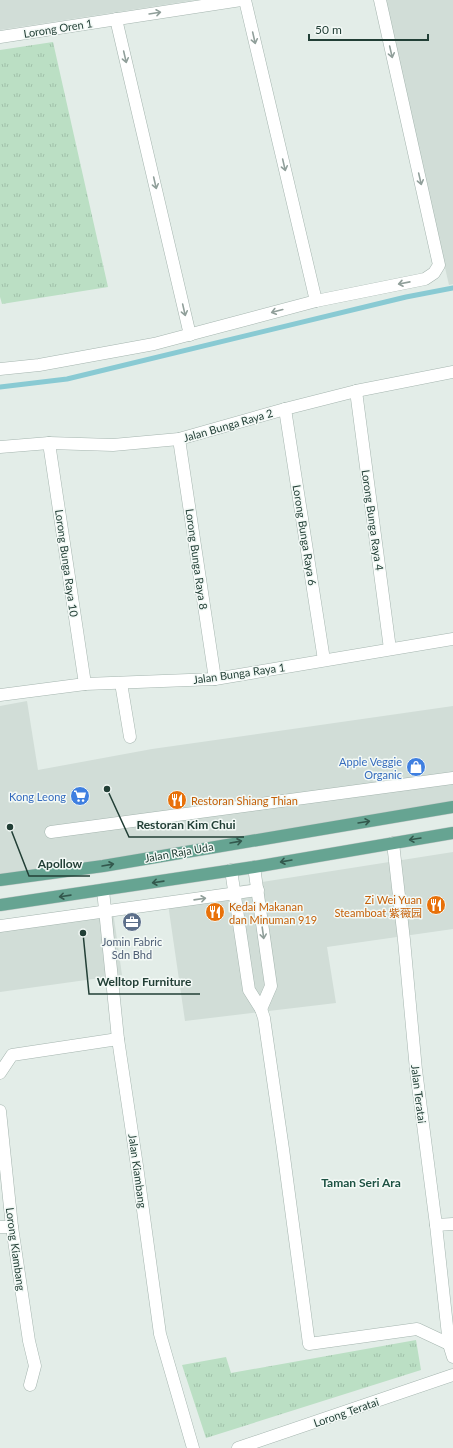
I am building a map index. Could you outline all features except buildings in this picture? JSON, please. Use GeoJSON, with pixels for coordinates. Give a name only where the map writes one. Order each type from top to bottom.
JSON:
{"type":"FeatureCollection","features":[{"type":"Feature","properties":{"kind":"main road","name":"Jalan Raja Uda"},"geometry":{"type":"LineString","coordinates":[[0,880],[103,866],[453,807]]}},
{"type":"Feature","properties":{"kind":"main road"},"geometry":{"type":"LineString","coordinates":[[0,905],[254,867],[453,833]]}},
{"type":"Feature","properties":{"kind":"street","name":"Lorong Oren 1"},"geometry":{"type":"LineString","coordinates":[[0,37],[240,0]]}},
{"type":"Feature","properties":{"kind":"street"},"geometry":{"type":"LineString","coordinates":[[245,0],[316,301]]}},
{"type":"Feature","properties":{"kind":"street"},"geometry":{"type":"LineString","coordinates":[[0,370],[39,365],[154,344],[316,301],[425,278],[434,273],[439,265],[380,0]]}},
{"type":"Feature","properties":{"kind":"street"},"geometry":{"type":"LineString","coordinates":[[116,19],[190,335]]}},
{"type":"Feature","properties":{"kind":"street","name":"Jalan Bunga Raya 2"},"geometry":{"type":"LineString","coordinates":[[0,447],[49,442],[113,445],[180,439],[285,409],[356,391],[453,372]]}},
{"type":"Feature","properties":{"kind":"street","name":"Lorong Bunga Raya 4"},"geometry":{"type":"LineString","coordinates":[[356,391],[390,649]]}},
{"type":"Feature","properties":{"kind":"street","name":"Lorong Bunga Raya 6"},"geometry":{"type":"LineString","coordinates":[[285,409],[324,660]]}},
{"type":"Feature","properties":{"kind":"street","name":"Lorong Bunga Raya 8"},"geometry":{"type":"LineString","coordinates":[[180,439],[215,679]]}},
{"type":"Feature","properties":{"kind":"street","name":"Lorong Bunga Raya 10"},"geometry":{"type":"LineString","coordinates":[[49,442],[85,684]]}},
{"type":"Feature","properties":{"kind":"street","name":"Jalan Bunga Raya 1"},"geometry":{"type":"LineString","coordinates":[[0,695],[85,684],[215,679],[453,639]]}},
{"type":"Feature","properties":{"kind":"street"},"geometry":{"type":"LineString","coordinates":[[122,683],[130,737]]}},
{"type":"Feature","properties":{"kind":"street"},"geometry":{"type":"LineString","coordinates":[[51,832],[453,778]]}},
{"type":"Feature","properties":{"kind":"street","name":"Jalan Teratai"},"geometry":{"type":"LineString","coordinates":[[393,843],[416,1070],[436,1225],[449,1344],[453,1357]]}},
{"type":"Feature","properties":{"kind":"street"},"geometry":{"type":"LineString","coordinates":[[254,867],[271,986],[262,1009]]}},
{"type":"Feature","properties":{"kind":"street"},"geometry":{"type":"LineString","coordinates":[[231,870],[249,990],[262,1009],[264,1018],[309,1344],[416,1328],[449,1344]]}},
{"type":"Feature","properties":{"kind":"street","name":"Jalan Kiambang"},"geometry":{"type":"LineString","coordinates":[[103,890],[118,1039],[138,1166],[160,1334],[193,1448]]}},
{"type":"Feature","properties":{"kind":"street"},"geometry":{"type":"LineString","coordinates":[[0,926],[258,890]]}},
{"type":"Feature","properties":{"kind":"street"},"geometry":{"type":"LineString","coordinates":[[0,1073],[12,1055],[118,1039]]}},
{"type":"Feature","properties":{"kind":"street","name":"Lorong Kiambang"},"geometry":{"type":"LineString","coordinates":[[0,1112],[12,1227],[29,1341],[36,1366],[30,1385]]}},
{"type":"Feature","properties":{"kind":"street"},"geometry":{"type":"LineString","coordinates":[[436,1225],[453,1224]]}},
{"type":"Feature","properties":{"kind":"street"},"geometry":{"type":"LineString","coordinates":[[0,1227],[12,1227]]}},
{"type":"Feature","properties":{"kind":"street","name":"Lorong Teratai"},"geometry":{"type":"LineString","coordinates":[[238,1448],[453,1375]]}},
{"type":"Feature","properties":{"kind":"shaded area"},"geometry":{"type":"Polygon","coordinates":[[[0,0],[196,0],[0,30],[0,0]]]}},
{"type":"Feature","properties":{"kind":"shaded area"},"geometry":{"type":"Polygon","coordinates":[[[383,0],[453,0],[453,284],[449,285],[383,0]]]}},
{"type":"Feature","properties":{"kind":"shaded area"},"geometry":{"type":"Polygon","coordinates":[[[27,701],[38,770],[152,749],[453,706],[453,802],[202,849],[0,877],[0,706],[27,701]]]}},
{"type":"Feature","properties":{"kind":"shaded area"},"geometry":{"type":"Polygon","coordinates":[[[453,852],[453,929],[327,947],[336,1003],[185,1021],[167,897],[453,852]]]}},
{"type":"Feature","properties":{"kind":"shaded area"},"geometry":{"type":"Polygon","coordinates":[[[112,904],[122,975],[0,992],[0,920],[112,904]]]}},
{"type":"Feature","properties":{"kind":"green space"},"geometry":{"type":"Polygon","coordinates":[[[53,42],[108,287],[2,304],[0,297],[0,50],[53,42]]]}},
{"type":"Feature","properties":{"kind":"green space"},"geometry":{"type":"Polygon","coordinates":[[[416,1340],[421,1370],[206,1438],[182,1365],[226,1357],[231,1373],[416,1340]]]}},
{"type":"Feature","properties":{"kind":"waterway"},"geometry":{"type":"LineString","coordinates":[[0,387],[67,379],[406,297],[453,288]]}},
{"type":"Feature","properties":{"kind":"place","name":"Apple Veggie Organic"},"geometry":{"type":"Point","coordinates":[416,767]}},
{"type":"Feature","properties":{"kind":"place","name":"Restoran Kim Chui"},"geometry":{"type":"Point","coordinates":[107,789]}},
{"type":"Feature","properties":{"kind":"place","name":"Kong Leong"},"geometry":{"type":"Point","coordinates":[80,796]}},
{"type":"Feature","properties":{"kind":"place","name":"Restoran Shiang Thian"},"geometry":{"type":"Point","coordinates":[177,800]}},
{"type":"Feature","properties":{"kind":"place","name":"Apollow"},"geometry":{"type":"Point","coordinates":[10,827]}},
{"type":"Feature","properties":{"kind":"place","name":"Zi Wei Yuan Steamboat 紫薇园"},"geometry":{"type":"Point","coordinates":[436,905]}},
{"type":"Feature","properties":{"kind":"place","name":"Kedai Makanan dan Minuman 919"},"geometry":{"type":"Point","coordinates":[215,912]}},
{"type":"Feature","properties":{"kind":"place","name":"Jomin Fabric Sdn Bhd"},"geometry":{"type":"Point","coordinates":[132,922]}},
{"type":"Feature","properties":{"kind":"place","name":"Welltop Furniture"},"geometry":{"type":"Point","coordinates":[83,933]}},
{"type":"Feature","properties":{"kind":"district","name":"Taman Seri Ara"},"geometry":{"type":"Point","coordinates":[361,1182]}}]}
